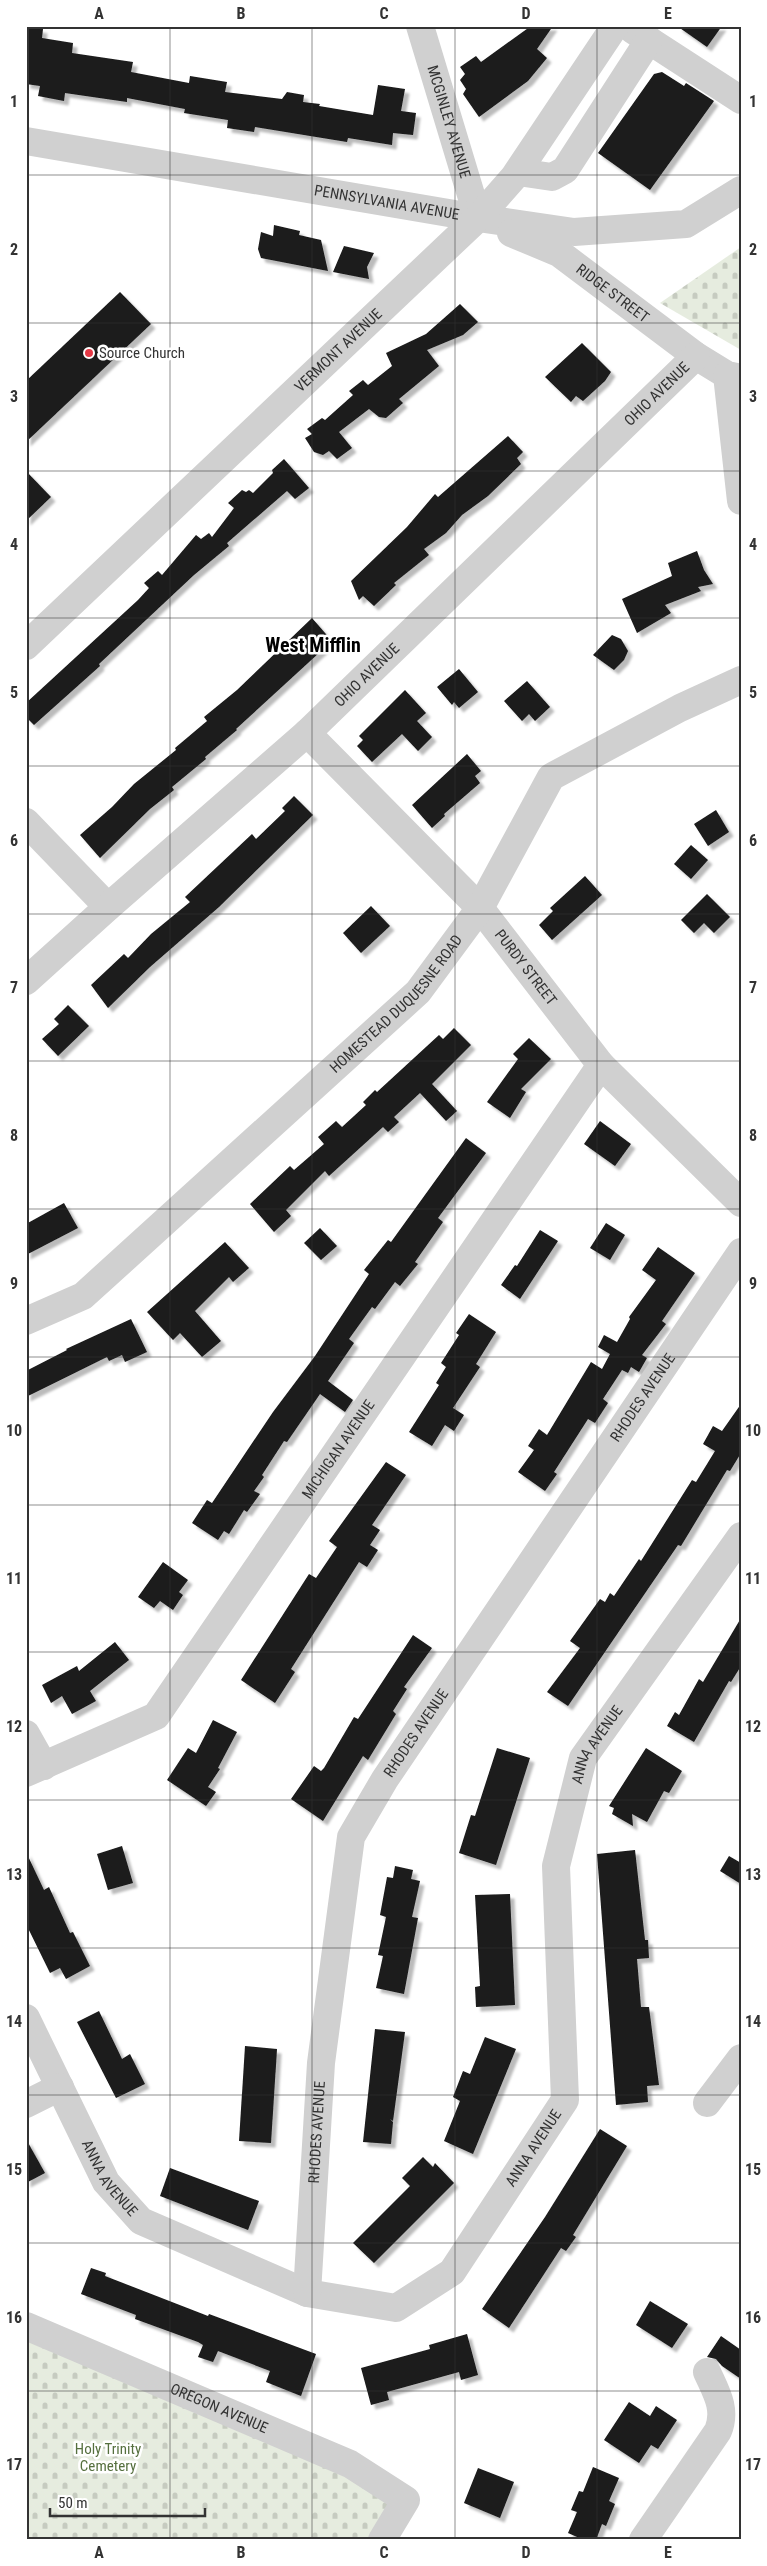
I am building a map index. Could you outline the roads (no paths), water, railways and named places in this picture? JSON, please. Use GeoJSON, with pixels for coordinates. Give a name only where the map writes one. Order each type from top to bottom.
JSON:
{"type":"FeatureCollection","features":[{"type":"Feature","properties":{"kind":"street","name":"MCGINLEY AVENUE"},"geometry":{"type":"LineString","coordinates":[[420,26],[478,218]]}},
{"type":"Feature","properties":{"kind":"street","name":"VERMONT AVENUE"},"geometry":{"type":"LineString","coordinates":[[26,646],[478,218],[518,172],[615,26]]}},
{"type":"Feature","properties":{"kind":"street"},"geometry":{"type":"LineString","coordinates":[[518,172],[552,177],[565,170],[638,33],[741,100]]}},
{"type":"Feature","properties":{"kind":"street","name":"PENNSYLVANIA AVENUE"},"geometry":{"type":"LineString","coordinates":[[26,141],[478,218],[574,232],[686,224],[741,190]]}},
{"type":"Feature","properties":{"kind":"street","name":"RIDGE STREET"},"geometry":{"type":"LineString","coordinates":[[478,218],[559,253],[696,356],[734,376]]}},
{"type":"Feature","properties":{"kind":"street","name":"OHIO AVENUE"},"geometry":{"type":"LineString","coordinates":[[26,982],[108,907],[308,733],[696,356]]}},
{"type":"Feature","properties":{"kind":"street"},"geometry":{"type":"LineString","coordinates":[[734,376],[741,501]]}},
{"type":"Feature","properties":{"kind":"street","name":"HOMESTEAD DUQUESNE ROAD"},"geometry":{"type":"LineString","coordinates":[[26,1321],[83,1296],[418,992],[480,908],[551,777],[680,708],[741,680]]}},
{"type":"Feature","properties":{"kind":"street","name":"PURDY STREET"},"geometry":{"type":"LineString","coordinates":[[308,733],[480,908],[601,1065],[741,1203]]}},
{"type":"Feature","properties":{"kind":"street"},"geometry":{"type":"LineString","coordinates":[[26,822],[108,907]]}},
{"type":"Feature","properties":{"kind":"street","name":"MICHIGAN AVENUE"},"geometry":{"type":"LineString","coordinates":[[35,1770],[156,1716],[601,1065]]}},
{"type":"Feature","properties":{"kind":"street","name":"RHODES AVENUE"},"geometry":{"type":"LineString","coordinates":[[308,2293],[321,2063],[351,1837],[396,1762],[741,1252]]}},
{"type":"Feature","properties":{"kind":"street","name":"ANNA AVENUE"},"geometry":{"type":"LineString","coordinates":[[26,2018],[106,2182],[141,2221],[308,2293],[396,2308],[452,2272],[564,2100],[556,1866],[583,1758],[741,1536]]}},
{"type":"Feature","properties":{"kind":"street"},"geometry":{"type":"LineString","coordinates":[[26,1734],[35,1770]]}},
{"type":"Feature","properties":{"kind":"street"},"geometry":{"type":"LineString","coordinates":[[708,2103],[741,2058]]}},
{"type":"Feature","properties":{"kind":"street"},"geometry":{"type":"LineString","coordinates":[[26,2104],[60,2087]]}},
{"type":"Feature","properties":{"kind":"street","name":"OREGON AVENUE"},"geometry":{"type":"LineString","coordinates":[[26,2326],[350,2464],[406,2500],[382,2540]]}},
{"type":"Feature","properties":{"kind":"street"},"geometry":{"type":"LineString","coordinates":[[643,2540],[718,2431],[722,2421],[719,2397],[707,2372]]}},
{"type":"Feature","properties":{"kind":"place","name":"Source Church"},"geometry":{"type":"Point","coordinates":[89,353]}},
{"type":"Feature","properties":{"kind":"district","name":"West Mifflin"},"geometry":{"type":"Point","coordinates":[313,645]}},
{"type":"Feature","properties":{"kind":"park label","name":"Holy Trinity Cemetery"},"geometry":{"type":"Point","coordinates":[108,2458]}}]}
